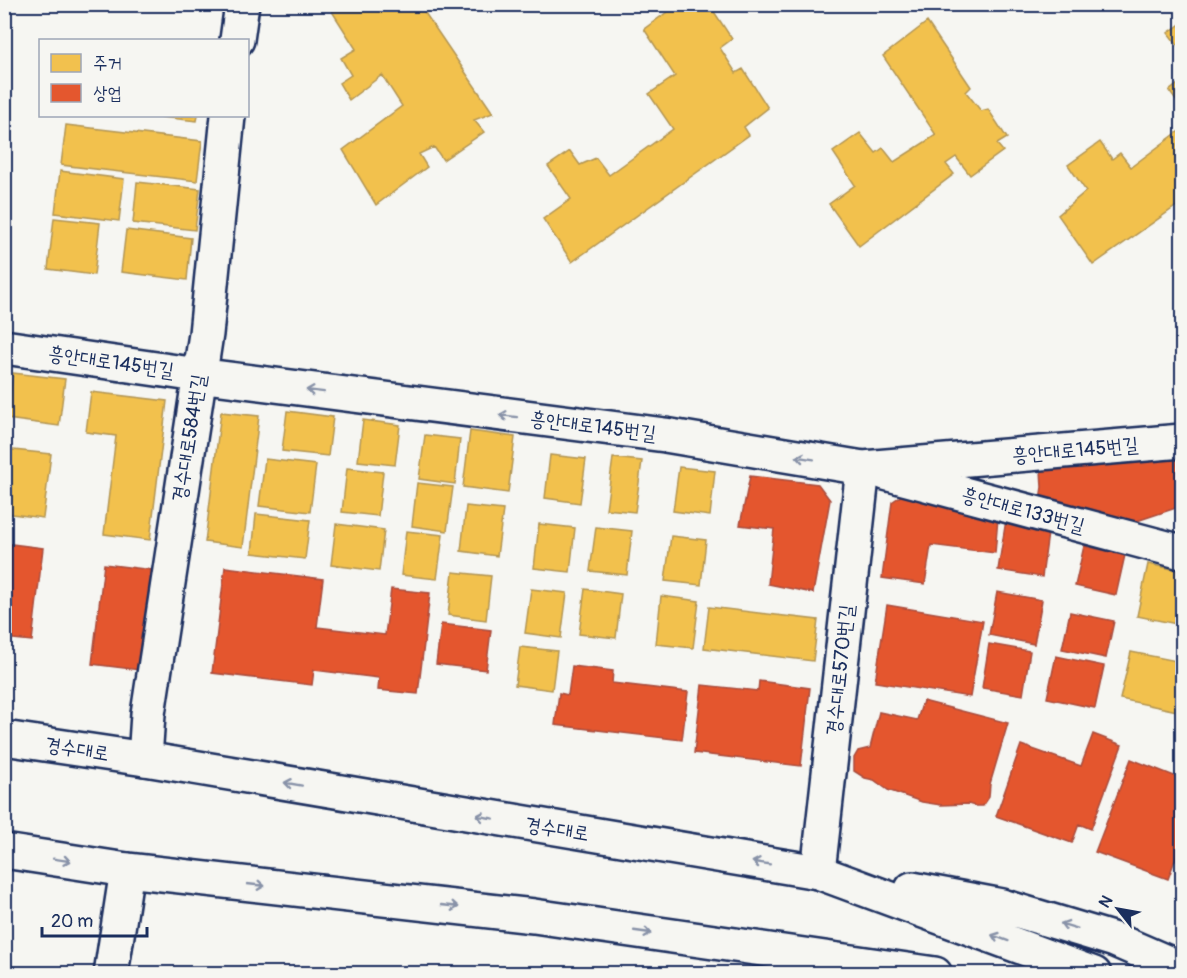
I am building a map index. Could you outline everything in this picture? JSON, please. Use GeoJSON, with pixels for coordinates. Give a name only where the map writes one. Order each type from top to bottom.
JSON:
{"type":"FeatureCollection","features":[{"type":"Feature","properties":{"kind":"street"},"geometry":{"type":"LineString","coordinates":[[237,39],[242,4]]}},
{"type":"Feature","properties":{"kind":"street","name":"경수대로584번길"},"geometry":{"type":"LineString","coordinates":[[144,759],[148,714],[206,334],[228,117]]}},
{"type":"Feature","properties":{"kind":"street","name":"흥안대로145번길"},"geometry":{"type":"LineString","coordinates":[[4,347],[198,375],[665,435],[863,468],[1182,441]]}},
{"type":"Feature","properties":{"kind":"street","name":"흥안대로133번길"},"geometry":{"type":"LineString","coordinates":[[863,468],[1182,552]]}},
{"type":"Feature","properties":{"kind":"street","name":"경수대로570번길"},"geometry":{"type":"LineString","coordinates":[[818,872],[863,468]]}},
{"type":"Feature","properties":{"kind":"street","name":"경수대로"},"geometry":{"type":"LineString","coordinates":[[4,738],[144,759],[818,872],[1095,974]]}},
{"type":"Feature","properties":{"kind":"street"},"geometry":{"type":"LineString","coordinates":[[4,851],[127,870],[534,916],[847,974]]}},
{"type":"Feature","properties":{"kind":"street"},"geometry":{"type":"LineString","coordinates":[[111,974],[127,870]]}},
{"type":"Feature","properties":{"kind":"street"},"geometry":{"type":"LineString","coordinates":[[818,872],[1002,906],[1115,940],[1182,969]]}},
{"type":"Feature","properties":{"kind":"street"},"geometry":{"type":"LineString","coordinates":[[801,964],[935,974]]}},
{"type":"Feature","properties":{"kind":"building: 주거"},"geometry":{"type":"Polygon","coordinates":[[[329,4],[419,4],[493,113],[474,120],[484,132],[443,160],[434,147],[419,154],[427,167],[376,205],[343,150],[402,106],[382,75],[349,100],[339,83],[351,75],[341,58],[356,49],[329,4]]]}},
{"type":"Feature","properties":{"kind":"building: 주거"},"geometry":{"type":"Polygon","coordinates":[[[678,4],[709,4],[732,39],[720,48],[736,73],[743,69],[768,108],[744,127],[749,135],[572,262],[543,219],[571,199],[548,166],[570,151],[580,165],[596,158],[609,175],[673,129],[649,94],[675,76],[644,29],[678,4]]]}},
{"type":"Feature","properties":{"kind":"building: 주거"},"geometry":{"type":"Polygon","coordinates":[[[927,22],[971,87],[966,92],[981,111],[988,109],[1007,138],[997,144],[1003,151],[970,175],[956,157],[946,164],[954,174],[859,246],[829,204],[855,185],[833,152],[860,133],[876,153],[883,148],[894,162],[936,135],[883,56],[927,22]]]}},
{"type":"Feature","properties":{"kind":"building: 주거"},"geometry":{"type":"Polygon","coordinates":[[[1182,23],[1182,51],[1168,33],[1182,23]]]}},
{"type":"Feature","properties":{"kind":"building: 주거"},"geometry":{"type":"Polygon","coordinates":[[[1182,81],[1182,109],[1169,91],[1182,81]]]}},
{"type":"Feature","properties":{"kind":"building: 주거"},"geometry":{"type":"Polygon","coordinates":[[[160,117],[198,117],[197,121],[160,117]]]}},
{"type":"Feature","properties":{"kind":"building: 주거"},"geometry":{"type":"Polygon","coordinates":[[[66,125],[202,141],[197,181],[61,165],[66,125]]]}},
{"type":"Feature","properties":{"kind":"building: 주거"},"geometry":{"type":"Polygon","coordinates":[[[1182,129],[1182,202],[1093,265],[1058,215],[1086,191],[1068,165],[1100,142],[1112,159],[1120,153],[1131,167],[1182,129]]]}},
{"type":"Feature","properties":{"kind":"building: 주거"},"geometry":{"type":"Polygon","coordinates":[[[60,171],[124,179],[119,221],[55,213],[60,171]]]}},
{"type":"Feature","properties":{"kind":"building: 주거"},"geometry":{"type":"Polygon","coordinates":[[[137,182],[200,189],[195,230],[133,223],[137,182]]]}},
{"type":"Feature","properties":{"kind":"building: 주거"},"geometry":{"type":"Polygon","coordinates":[[[54,218],[100,223],[94,275],[48,269],[54,218]]]}},
{"type":"Feature","properties":{"kind":"building: 주거"},"geometry":{"type":"Polygon","coordinates":[[[126,230],[191,238],[187,280],[121,272],[126,230]]]}},
{"type":"Feature","properties":{"kind":"building: 주거"},"geometry":{"type":"Polygon","coordinates":[[[13,373],[65,379],[59,426],[7,419],[13,373]]]}},
{"type":"Feature","properties":{"kind":"building: 주거"},"geometry":{"type":"Polygon","coordinates":[[[91,392],[167,401],[150,540],[104,534],[116,436],[86,432],[91,392]]]}},
{"type":"Feature","properties":{"kind":"building: 주거"},"geometry":{"type":"Polygon","coordinates":[[[287,411],[333,417],[328,456],[282,451],[287,411]]]}},
{"type":"Feature","properties":{"kind":"building: 주거"},"geometry":{"type":"Polygon","coordinates":[[[221,412],[259,416],[243,547],[205,542],[221,412]]]}},
{"type":"Feature","properties":{"kind":"building: 주거"},"geometry":{"type":"Polygon","coordinates":[[[363,420],[400,425],[395,465],[358,461],[363,420]]]}},
{"type":"Feature","properties":{"kind":"building: 주거"},"geometry":{"type":"Polygon","coordinates":[[[470,431],[515,437],[508,493],[463,487],[470,431]]]}},
{"type":"Feature","properties":{"kind":"building: 주거"},"geometry":{"type":"Polygon","coordinates":[[[425,435],[460,439],[455,484],[419,479],[425,435]]]}},
{"type":"Feature","properties":{"kind":"building: 주거"},"geometry":{"type":"Polygon","coordinates":[[[4,449],[51,454],[43,518],[4,513],[4,449]]]}},
{"type":"Feature","properties":{"kind":"building: 주거"},"geometry":{"type":"Polygon","coordinates":[[[550,455],[586,459],[580,503],[545,498],[550,455]]]}},
{"type":"Feature","properties":{"kind":"building: 주거"},"geometry":{"type":"Polygon","coordinates":[[[613,458],[642,461],[635,512],[606,509],[613,458]]]}},
{"type":"Feature","properties":{"kind":"building: 주거"},"geometry":{"type":"Polygon","coordinates":[[[265,459],[316,465],[310,512],[259,506],[265,459]]]}},
{"type":"Feature","properties":{"kind":"building: 주거"},"geometry":{"type":"Polygon","coordinates":[[[679,467],[715,471],[710,516],[673,511],[679,467]]]}},
{"type":"Feature","properties":{"kind":"building: 주거"},"geometry":{"type":"Polygon","coordinates":[[[347,468],[383,472],[378,516],[342,512],[347,468]]]}},
{"type":"Feature","properties":{"kind":"building: 주거"},"geometry":{"type":"Polygon","coordinates":[[[417,483],[453,487],[447,531],[412,526],[417,483]]]}},
{"type":"Feature","properties":{"kind":"building: 주거"},"geometry":{"type":"Polygon","coordinates":[[[466,506],[503,510],[497,556],[461,551],[466,506]]]}},
{"type":"Feature","properties":{"kind":"building: 주거"},"geometry":{"type":"Polygon","coordinates":[[[256,514],[310,520],[305,559],[252,553],[256,514]]]}},
{"type":"Feature","properties":{"kind":"building: 주거"},"geometry":{"type":"Polygon","coordinates":[[[336,524],[384,530],[379,571],[331,565],[336,524]]]}},
{"type":"Feature","properties":{"kind":"building: 주거"},"geometry":{"type":"Polygon","coordinates":[[[539,524],[575,528],[570,572],[534,568],[539,524]]]}},
{"type":"Feature","properties":{"kind":"building: 주거"},"geometry":{"type":"Polygon","coordinates":[[[596,527],[632,531],[627,575],[590,571],[596,527]]]}},
{"type":"Feature","properties":{"kind":"building: 주거"},"geometry":{"type":"Polygon","coordinates":[[[406,531],[443,535],[437,579],[401,575],[406,531]]]}},
{"type":"Feature","properties":{"kind":"building: 주거"},"geometry":{"type":"Polygon","coordinates":[[[671,536],[706,540],[701,585],[665,581],[671,536]]]}},
{"type":"Feature","properties":{"kind":"building: 주거"},"geometry":{"type":"Polygon","coordinates":[[[1148,564],[1182,571],[1182,625],[1137,616],[1148,564]]]}},
{"type":"Feature","properties":{"kind":"building: 주거"},"geometry":{"type":"Polygon","coordinates":[[[453,572],[491,576],[486,620],[448,615],[453,572]]]}},
{"type":"Feature","properties":{"kind":"building: 주거"},"geometry":{"type":"Polygon","coordinates":[[[531,589],[567,593],[561,638],[525,633],[531,589]]]}},
{"type":"Feature","properties":{"kind":"building: 주거"},"geometry":{"type":"Polygon","coordinates":[[[585,589],[621,594],[616,638],[579,634],[585,589]]]}},
{"type":"Feature","properties":{"kind":"building: 주거"},"geometry":{"type":"Polygon","coordinates":[[[661,596],[699,601],[693,648],[656,644],[661,596]]]}},
{"type":"Feature","properties":{"kind":"building: 주거"},"geometry":{"type":"Polygon","coordinates":[[[709,607],[818,620],[813,661],[704,648],[709,607]]]}},
{"type":"Feature","properties":{"kind":"building: 주거"},"geometry":{"type":"Polygon","coordinates":[[[520,647],[557,651],[552,690],[515,685],[520,647]]]}},
{"type":"Feature","properties":{"kind":"building: 주거"},"geometry":{"type":"Polygon","coordinates":[[[1131,652],[1182,662],[1182,712],[1120,699],[1131,652]]]}},
{"type":"Feature","properties":{"kind":"building: 상업"},"geometry":{"type":"Polygon","coordinates":[[[1176,456],[1182,506],[1134,522],[1039,506],[1042,487],[1041,470],[1176,456]]]}},
{"type":"Feature","properties":{"kind":"building: 상업"},"geometry":{"type":"Polygon","coordinates":[[[750,476],[818,484],[830,500],[813,593],[768,584],[774,529],[740,525],[750,476]]]}},
{"type":"Feature","properties":{"kind":"building: 상업"},"geometry":{"type":"Polygon","coordinates":[[[915,486],[999,506],[995,553],[931,545],[925,584],[882,578],[892,502],[915,486]]]}},
{"type":"Feature","properties":{"kind":"building: 상업"},"geometry":{"type":"Polygon","coordinates":[[[1006,520],[1049,526],[1042,577],[998,570],[1006,520]]]}},
{"type":"Feature","properties":{"kind":"building: 상업"},"geometry":{"type":"Polygon","coordinates":[[[4,543],[43,548],[32,641],[4,638],[4,543]]]}},
{"type":"Feature","properties":{"kind":"building: 상업"},"geometry":{"type":"Polygon","coordinates":[[[1084,546],[1125,555],[1116,595],[1075,586],[1084,546]]]}},
{"type":"Feature","properties":{"kind":"building: 상업"},"geometry":{"type":"Polygon","coordinates":[[[104,564],[152,570],[140,670],[92,664],[104,564]]]}},
{"type":"Feature","properties":{"kind":"building: 상업"},"geometry":{"type":"Polygon","coordinates":[[[225,567],[323,579],[317,627],[385,635],[391,589],[430,593],[418,694],[378,690],[379,678],[314,670],[312,685],[212,673],[225,567]]]}},
{"type":"Feature","properties":{"kind":"building: 상업"},"geometry":{"type":"Polygon","coordinates":[[[997,592],[1042,600],[1034,644],[989,635],[997,592]]]}},
{"type":"Feature","properties":{"kind":"building: 상업"},"geometry":{"type":"Polygon","coordinates":[[[887,605],[983,621],[970,697],[875,682],[887,605]]]}},
{"type":"Feature","properties":{"kind":"building: 상업"},"geometry":{"type":"Polygon","coordinates":[[[1070,612],[1114,621],[1106,658],[1062,649],[1070,612]]]}},
{"type":"Feature","properties":{"kind":"building: 상업"},"geometry":{"type":"Polygon","coordinates":[[[441,624],[491,630],[486,670],[436,664],[441,624]]]}},
{"type":"Feature","properties":{"kind":"building: 상업"},"geometry":{"type":"Polygon","coordinates":[[[989,644],[1030,651],[1023,695],[982,688],[989,644]]]}},
{"type":"Feature","properties":{"kind":"building: 상업"},"geometry":{"type":"Polygon","coordinates":[[[1056,656],[1104,666],[1095,708],[1047,698],[1056,656]]]}},
{"type":"Feature","properties":{"kind":"building: 상업"},"geometry":{"type":"Polygon","coordinates":[[[572,666],[613,671],[612,683],[688,692],[682,740],[555,725],[559,693],[568,695],[572,666]]]}},
{"type":"Feature","properties":{"kind":"building: 상업"},"geometry":{"type":"Polygon","coordinates":[[[759,681],[810,688],[801,766],[694,753],[702,685],[758,691],[759,681]]]}},
{"type":"Feature","properties":{"kind":"building: 상업"},"geometry":{"type":"Polygon","coordinates":[[[923,701],[1008,723],[990,784],[989,797],[983,806],[922,802],[888,790],[874,780],[865,778],[854,771],[854,758],[858,751],[870,748],[879,712],[917,720],[923,701]]]}},
{"type":"Feature","properties":{"kind":"building: 상업"},"geometry":{"type":"Polygon","coordinates":[[[1093,734],[1122,745],[1091,829],[1079,824],[1072,843],[996,816],[1021,745],[1081,766],[1093,734]]]}},
{"type":"Feature","properties":{"kind":"building: 상업"},"geometry":{"type":"Polygon","coordinates":[[[1131,759],[1182,779],[1182,841],[1168,879],[1095,852],[1131,759]]]}}]}
